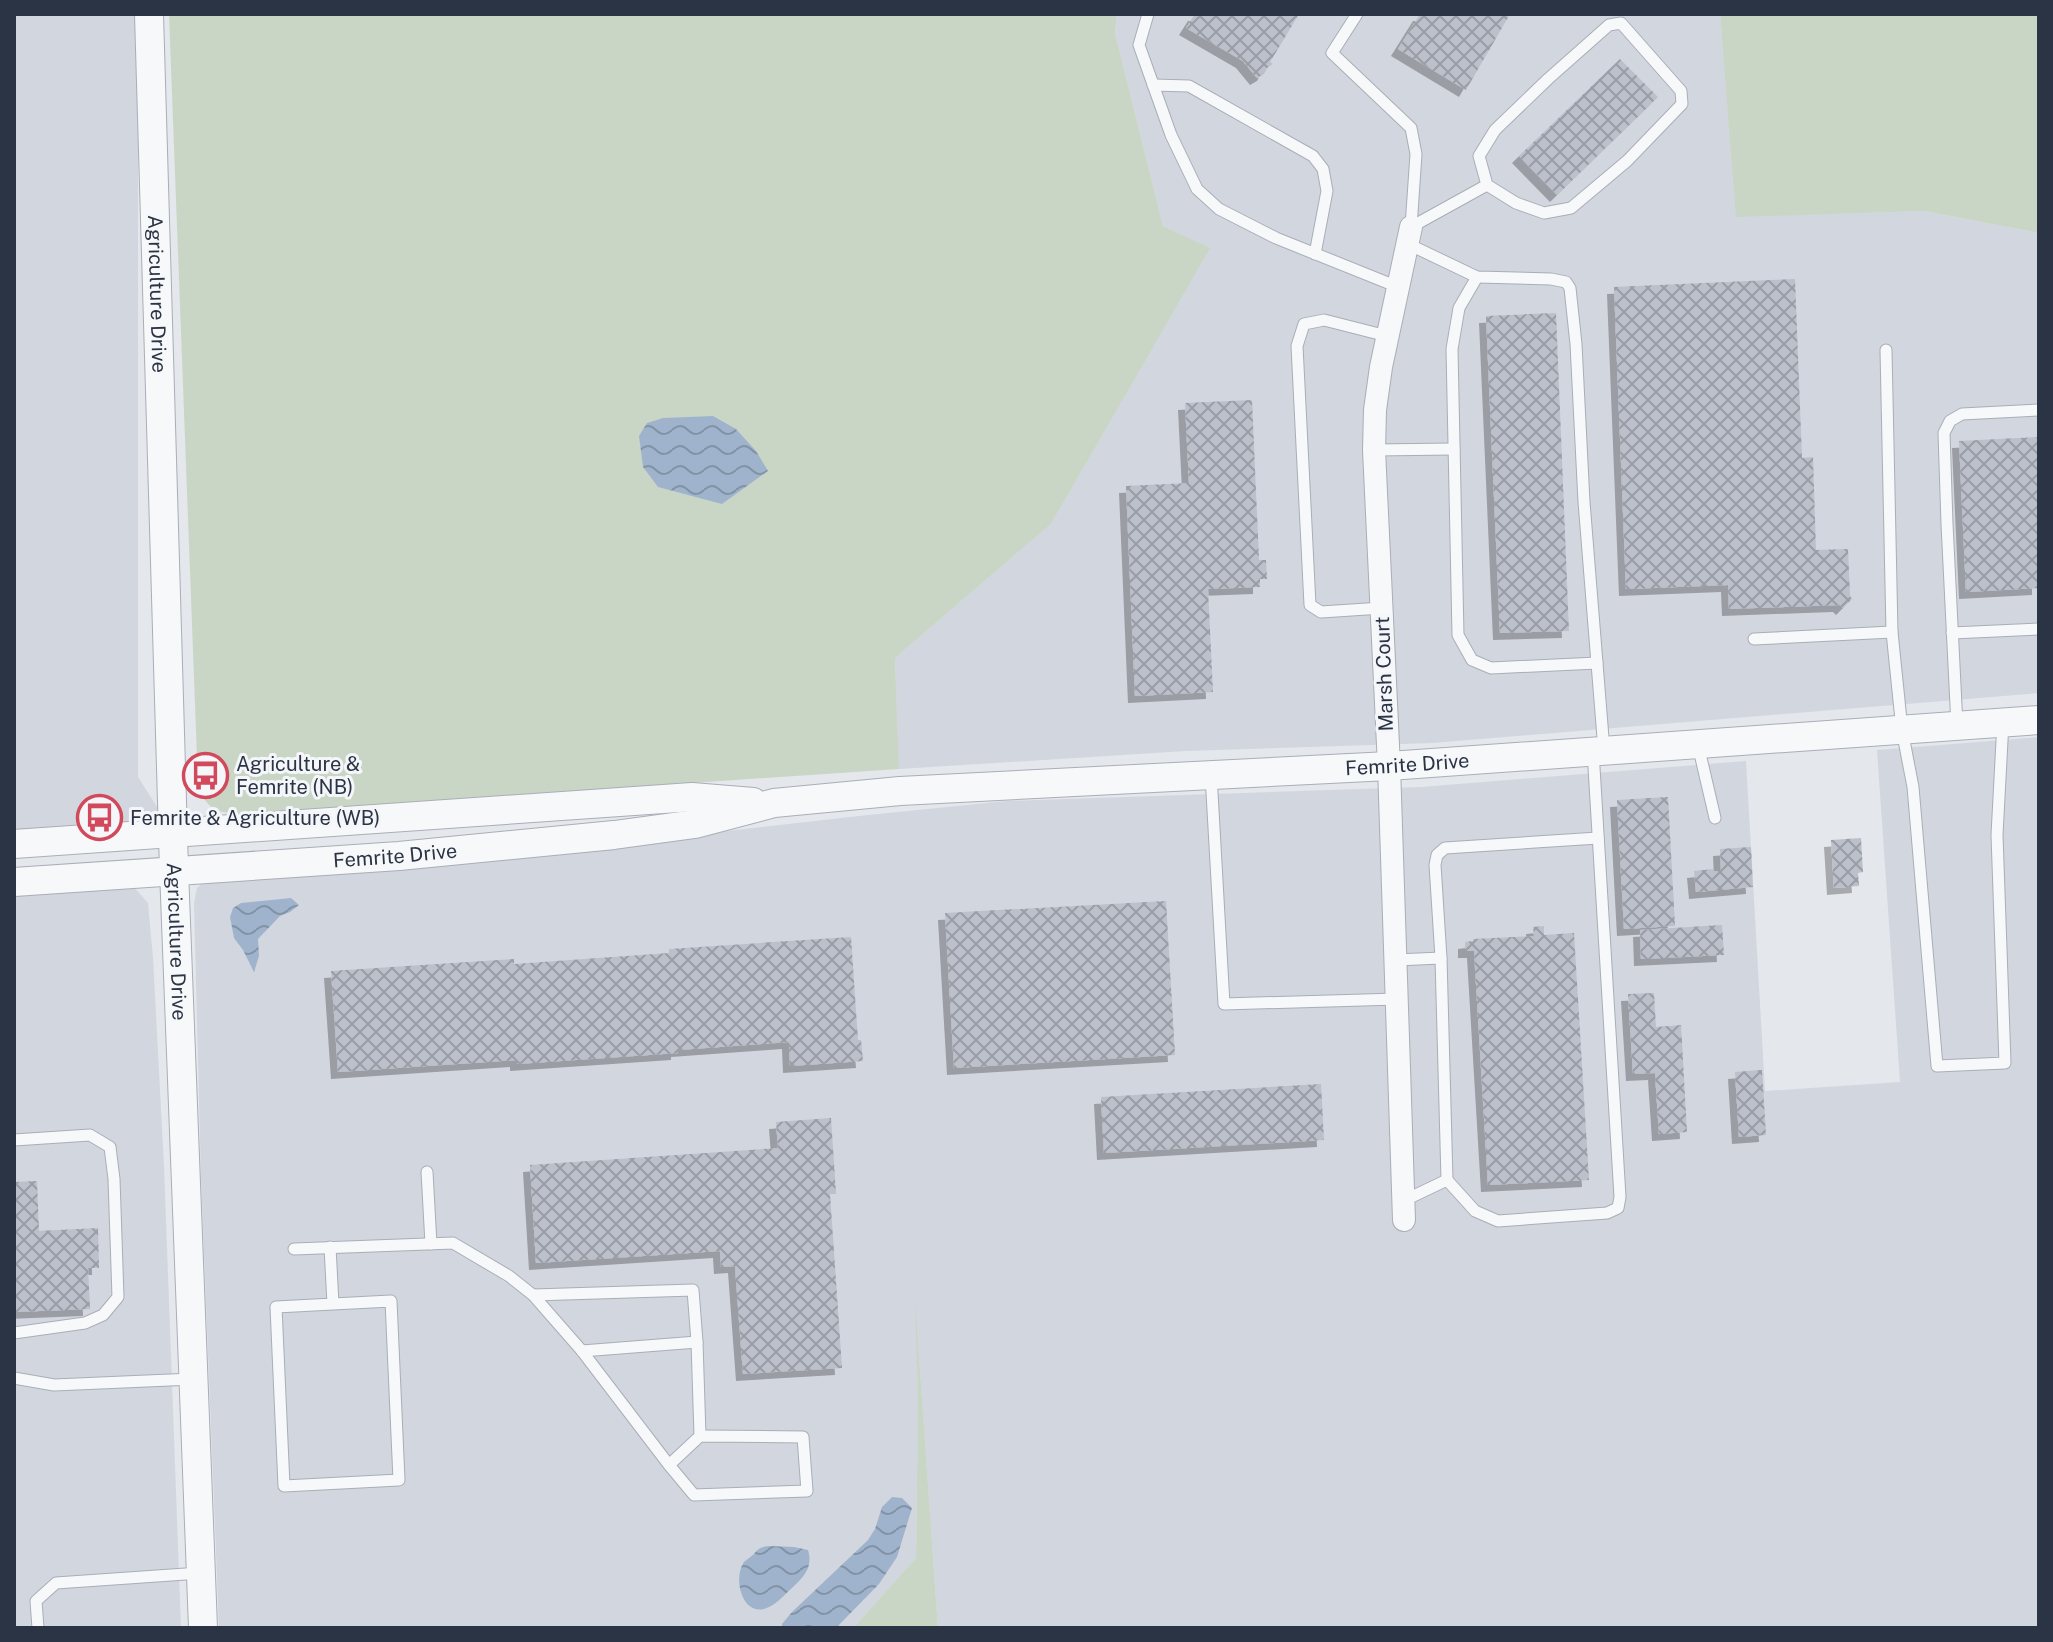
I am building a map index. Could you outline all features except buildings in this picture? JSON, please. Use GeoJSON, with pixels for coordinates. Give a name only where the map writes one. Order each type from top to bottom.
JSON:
{"type":"FeatureCollection","features":[{"type":"Feature","properties":{"kind":"street","name":"Agriculture Drive"},"geometry":{"type":"LineString","coordinates":[[149,14],[174,870],[203,1628]]}},
{"type":"Feature","properties":{"kind":"street","name":"Marsh Court"},"geometry":{"type":"LineString","coordinates":[[1404,1210],[1389,766],[1374,450],[1381,367],[1409,236]]}},
{"type":"Feature","properties":{"kind":"street","name":"Femrite Drive"},"geometry":{"type":"LineString","coordinates":[[14,882],[399,856],[614,835],[695,824],[774,803],[900,791],[1389,766],[2039,720]]}},
{"type":"Feature","properties":{"kind":"street","name":"Femrite Drive"},"geometry":{"type":"LineString","coordinates":[[14,844],[692,797],[774,803]]}},
{"type":"Feature","properties":{"kind":"lane"},"geometry":{"type":"LineString","coordinates":[[1148,14],[1139,45],[1171,135],[1197,189],[1219,209],[1276,238],[1398,287]]}},
{"type":"Feature","properties":{"kind":"lane"},"geometry":{"type":"LineString","coordinates":[[1357,14],[1332,53],[1411,128],[1416,154],[1409,236]]}},
{"type":"Feature","properties":{"kind":"lane"},"geometry":{"type":"LineString","coordinates":[[1621,23],[1681,91],[1682,104],[1627,161],[1571,208],[1544,213],[1516,203],[1487,185],[1479,156],[1495,130],[1609,25],[1621,23]]}},
{"type":"Feature","properties":{"kind":"lane"},"geometry":{"type":"LineString","coordinates":[[1153,85],[1189,86],[1313,156],[1323,169],[1327,191],[1315,254]]}},
{"type":"Feature","properties":{"kind":"lane"},"geometry":{"type":"LineString","coordinates":[[1409,236],[1487,185]]}},
{"type":"Feature","properties":{"kind":"lane"},"geometry":{"type":"LineString","coordinates":[[1409,236],[1477,277],[1566,282],[1570,288],[1576,344],[1597,663],[1598,838],[1620,1197],[1618,1208],[1607,1213],[1498,1221],[1475,1211],[1447,1180],[1437,855],[1445,848],[1598,838]]}},
{"type":"Feature","properties":{"kind":"lane"},"geometry":{"type":"LineString","coordinates":[[1477,277],[1459,308],[1452,349],[1458,635],[1472,660],[1491,668],[1597,663]]}},
{"type":"Feature","properties":{"kind":"lane"},"geometry":{"type":"LineString","coordinates":[[1382,608],[1321,612],[1310,605],[1297,346],[1304,324],[1324,320],[1387,336]]}},
{"type":"Feature","properties":{"kind":"lane"},"geometry":{"type":"LineString","coordinates":[[1886,350],[1892,632],[1902,730],[1913,787],[1937,1066],[2005,1063],[1997,835],[2003,722]]}},
{"type":"Feature","properties":{"kind":"lane"},"geometry":{"type":"LineString","coordinates":[[1957,726],[1944,433],[1950,421],[1962,414],[2039,410]]}},
{"type":"Feature","properties":{"kind":"lane"},"geometry":{"type":"LineString","coordinates":[[1374,450],[1454,449]]}},
{"type":"Feature","properties":{"kind":"lane"},"geometry":{"type":"LineString","coordinates":[[1952,633],[2039,629]]}},
{"type":"Feature","properties":{"kind":"lane"},"geometry":{"type":"LineString","coordinates":[[1754,639],[1892,632]]}},
{"type":"Feature","properties":{"kind":"lane"},"geometry":{"type":"LineString","coordinates":[[1698,744],[1715,818]]}},
{"type":"Feature","properties":{"kind":"lane"},"geometry":{"type":"LineString","coordinates":[[1211,775],[1224,1004],[1397,999]]}},
{"type":"Feature","properties":{"kind":"lane"},"geometry":{"type":"LineString","coordinates":[[1396,960],[1441,958]]}},
{"type":"Feature","properties":{"kind":"lane"},"geometry":{"type":"LineString","coordinates":[[14,1140],[90,1135],[110,1147],[118,1297],[103,1315],[85,1323],[14,1333]]}},
{"type":"Feature","properties":{"kind":"lane"},"geometry":{"type":"LineString","coordinates":[[427,1172],[431,1244]]}},
{"type":"Feature","properties":{"kind":"lane"},"geometry":{"type":"LineString","coordinates":[[1404,1210],[1447,1180]]}},
{"type":"Feature","properties":{"kind":"lane"},"geometry":{"type":"LineString","coordinates":[[294,1249],[453,1243],[509,1276],[533,1295],[582,1351],[669,1465],[694,1495],[807,1491],[803,1437],[700,1436],[669,1465]]}},
{"type":"Feature","properties":{"kind":"lane"},"geometry":{"type":"LineString","coordinates":[[330,1247],[333,1304]]}},
{"type":"Feature","properties":{"kind":"lane"},"geometry":{"type":"LineString","coordinates":[[533,1295],[693,1290],[700,1436]]}},
{"type":"Feature","properties":{"kind":"lane"},"geometry":{"type":"LineString","coordinates":[[391,1301],[399,1480],[284,1486],[276,1307],[333,1304],[391,1301]]}},
{"type":"Feature","properties":{"kind":"lane"},"geometry":{"type":"LineString","coordinates":[[582,1351],[697,1342]]}},
{"type":"Feature","properties":{"kind":"lane"},"geometry":{"type":"LineString","coordinates":[[14,1378],[54,1385],[193,1379]]}},
{"type":"Feature","properties":{"kind":"lane"},"geometry":{"type":"LineString","coordinates":[[38,1628],[36,1601],[56,1583],[201,1573]]}},
{"type":"Feature","properties":{"kind":"shaded area"},"geometry":{"type":"Polygon","coordinates":[[[14,14],[138,14],[138,777],[173,832],[14,844],[14,14]]]}},
{"type":"Feature","properties":{"kind":"shaded area"},"geometry":{"type":"Polygon","coordinates":[[[1117,14],[1720,14],[1737,216],[1924,211],[2039,233],[2039,693],[1432,743],[1186,751],[899,769],[895,658],[1051,524],[1209,248],[1163,226],[1115,33],[1117,14]]]}},
{"type":"Feature","properties":{"kind":"shaded area"},"geometry":{"type":"Polygon","coordinates":[[[2039,737],[2039,1628],[938,1628],[917,1329],[916,1558],[853,1628],[219,1628],[201,1177],[194,903],[197,888],[205,881],[561,850],[1007,801],[1421,787],[1746,761],[1765,1091],[1900,1082],[1877,750],[2039,737]]]}},
{"type":"Feature","properties":{"kind":"shaded area"},"geometry":{"type":"Polygon","coordinates":[[[132,885],[148,903],[153,958],[181,1628],[14,1628],[14,889],[132,885]]]}},
{"type":"Feature","properties":{"kind":"green space"},"geometry":{"type":"Polygon","coordinates":[[[169,14],[1117,14],[1115,33],[1163,226],[1210,248],[1051,524],[895,658],[899,769],[247,813],[221,812],[205,800],[198,783],[169,14]]]}},
{"type":"Feature","properties":{"kind":"green space"},"geometry":{"type":"Polygon","coordinates":[[[1720,14],[2039,14],[2039,233],[1924,211],[1736,217],[1720,14]]]}},
{"type":"Feature","properties":{"kind":"green space"},"geometry":{"type":"Polygon","coordinates":[[[915,1298],[938,1628],[853,1628],[916,1558],[918,1398],[915,1298]]]}},
{"type":"Feature","properties":{"kind":"water"},"geometry":{"type":"Polygon","coordinates":[[[713,416],[736,429],[756,451],[768,471],[722,504],[658,487],[643,467],[639,436],[647,423],[663,418],[713,416]]]}},
{"type":"Feature","properties":{"kind":"water"},"geometry":{"type":"Polygon","coordinates":[[[291,898],[299,905],[280,916],[258,939],[259,956],[254,972],[234,938],[230,917],[233,908],[241,903],[291,898]]]}},
{"type":"Feature","properties":{"kind":"water"},"geometry":{"type":"Polygon","coordinates":[[[892,1497],[902,1498],[912,1508],[897,1557],[879,1584],[836,1628],[782,1628],[792,1612],[868,1540],[882,1507],[892,1497]]]}},
{"type":"Feature","properties":{"kind":"water"},"geometry":{"type":"Polygon","coordinates":[[[769,1546],[808,1550],[807,1571],[776,1603],[760,1609],[752,1608],[742,1596],[741,1569],[744,1562],[759,1549],[769,1546]]]}},
{"type":"Feature","properties":{"kind":"place","name":"Agriculture & Femrite (NB)"},"geometry":{"type":"Point","coordinates":[205,775]}},
{"type":"Feature","properties":{"kind":"place","name":"Femrite & Agriculture (WB)"},"geometry":{"type":"Point","coordinates":[99,818]}}]}
